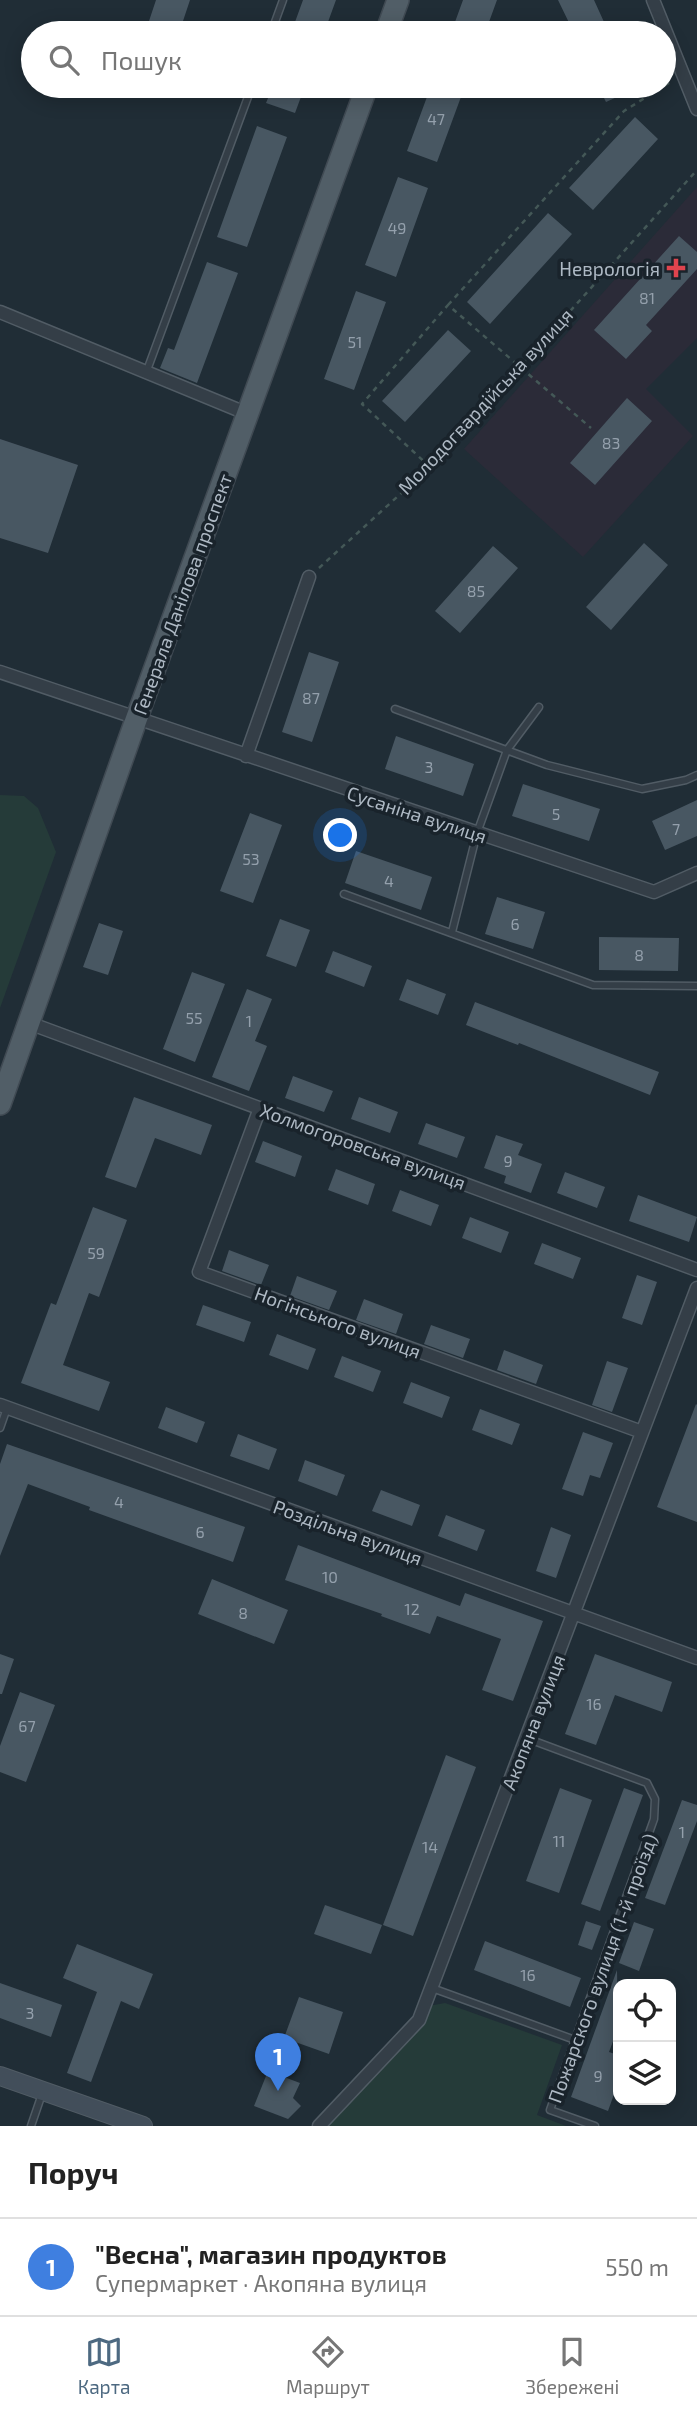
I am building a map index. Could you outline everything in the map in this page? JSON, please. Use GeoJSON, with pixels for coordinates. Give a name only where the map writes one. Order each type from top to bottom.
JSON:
{"type":"FeatureCollection","features":[{"type":"Feature","properties":{"kind":"main road"},"geometry":{"type":"LineString","coordinates":[[390,21],[398,0]]}},
{"type":"Feature","properties":{"kind":"main road","name":"Генерала Данілова проспект"},"geometry":{"type":"LineString","coordinates":[[0,1104],[136,720],[363,98]]}},
{"type":"Feature","properties":{"kind":"main road"},"geometry":{"type":"LineString","coordinates":[[0,2076],[143,2126]]}},
{"type":"Feature","properties":{"kind":"street"},"geometry":{"type":"LineString","coordinates":[[653,0],[662,21]]}},
{"type":"Feature","properties":{"kind":"street"},"geometry":{"type":"LineString","coordinates":[[676,55],[697,109]]}},
{"type":"Feature","properties":{"kind":"street"},"geometry":{"type":"LineString","coordinates":[[0,312],[247,414]]}},
{"type":"Feature","properties":{"kind":"street"},"geometry":{"type":"LineString","coordinates":[[246,757],[309,577]]}},
{"type":"Feature","properties":{"kind":"street","name":"Сусаніна вулиця"},"geometry":{"type":"LineString","coordinates":[[0,672],[653,892],[697,873]]}},
{"type":"Feature","properties":{"kind":"street","name":"Холмогоровська вулиця"},"geometry":{"type":"LineString","coordinates":[[29,1023],[697,1270]]}},
{"type":"Feature","properties":{"kind":"street","name":"Ногінського вулиця"},"geometry":{"type":"LineString","coordinates":[[260,1108],[199,1272],[642,1432]]}},
{"type":"Feature","properties":{"kind":"street","name":"Акопяна вулиця"},"geometry":{"type":"LineString","coordinates":[[319,2126],[419,2021],[697,1287]]}},
{"type":"Feature","properties":{"kind":"street","name":"Роздільна вулиця"},"geometry":{"type":"LineString","coordinates":[[4,1407],[697,1658]]}},
{"type":"Feature","properties":{"kind":"lane"},"geometry":{"type":"LineString","coordinates":[[275,21],[283,0]]}},
{"type":"Feature","properties":{"kind":"lane"},"geometry":{"type":"LineString","coordinates":[[146,373],[248,98]]}},
{"type":"Feature","properties":{"kind":"lane"},"geometry":{"type":"LineString","coordinates":[[452,932],[477,833],[507,750],[540,707]]}},
{"type":"Feature","properties":{"kind":"lane"},"geometry":{"type":"LineString","coordinates":[[395,709],[547,765],[642,789],[686,780],[697,775]]}},
{"type":"Feature","properties":{"kind":"lane"},"geometry":{"type":"LineString","coordinates":[[344,894],[593,985],[697,986]]}},
{"type":"Feature","properties":{"kind":"lane"},"geometry":{"type":"LineString","coordinates":[[0,1428],[4,1407]]}},
{"type":"Feature","properties":{"kind":"lane","name":"Пожарского вулиця (1-й проїзд)"},"geometry":{"type":"LineString","coordinates":[[526,1738],[647,1783],[655,1799],[654,1819],[550,2110],[595,2126]]}},
{"type":"Feature","properties":{"kind":"lane"},"geometry":{"type":"LineString","coordinates":[[432,1988],[575,2040]]}},
{"type":"Feature","properties":{"kind":"lane"},"geometry":{"type":"LineString","coordinates":[[31,2126],[43,2091]]}},
{"type":"Feature","properties":{"kind":"path"},"geometry":{"type":"LineString","coordinates":[[676,79],[684,74]]}},
{"type":"Feature","properties":{"kind":"path"},"geometry":{"type":"LineString","coordinates":[[429,467],[362,404],[624,111],[645,98]]}},
{"type":"Feature","properties":{"kind":"path","name":"Молодогвардійська вулиця"},"geometry":{"type":"LineString","coordinates":[[309,577],[429,467],[697,170]]}},
{"type":"Feature","properties":{"kind":"path"},"geometry":{"type":"LineString","coordinates":[[448,305],[591,428]]}},
{"type":"Feature","properties":{"kind":"shaded area"},"geometry":{"type":"Polygon","coordinates":[[[697,187],[697,338],[646,389],[693,436],[583,557],[464,449],[697,187]]]}},
{"type":"Feature","properties":{"kind":"green space"},"geometry":{"type":"Polygon","coordinates":[[[0,795],[24,796],[38,808],[56,852],[0,1008],[0,795]]]}},
{"type":"Feature","properties":{"kind":"green space"},"geometry":{"type":"Polygon","coordinates":[[[445,2003],[562,2045],[537,2115],[566,2126],[318,2126],[423,2007],[445,2003]]]}},
{"type":"Feature","properties":{"kind":"building"},"geometry":{"type":"Polygon","coordinates":[[[156,0],[190,0],[183,21],[149,21],[156,0]]]}},
{"type":"Feature","properties":{"kind":"building"},"geometry":{"type":"Polygon","coordinates":[[[303,0],[336,0],[328,21],[295,21],[303,0]]]}},
{"type":"Feature","properties":{"kind":"building"},"geometry":{"type":"Polygon","coordinates":[[[463,0],[497,0],[489,21],[455,21],[463,0]]]}},
{"type":"Feature","properties":{"kind":"building"},"geometry":{"type":"Polygon","coordinates":[[[558,0],[594,0],[604,21],[568,21],[558,0]]]}},
{"type":"Feature","properties":{"kind":"building"},"geometry":{"type":"Polygon","coordinates":[[[268,98],[301,98],[295,113],[266,103],[268,98]]]}},
{"type":"Feature","properties":{"kind":"building"},"geometry":{"type":"Polygon","coordinates":[[[427,98],[461,98],[437,162],[407,151],[427,98]]]}},
{"type":"Feature","properties":{"kind":"building"},"geometry":{"type":"Polygon","coordinates":[[[635,117],[658,139],[593,210],[569,188],[635,117]]]}},
{"type":"Feature","properties":{"kind":"building"},"geometry":{"type":"Polygon","coordinates":[[[257,126],[287,137],[247,247],[217,237],[257,126]]]}},
{"type":"Feature","properties":{"kind":"building"},"geometry":{"type":"Polygon","coordinates":[[[398,177],[428,188],[396,277],[365,265],[398,177]]]}},
{"type":"Feature","properties":{"kind":"building"},"geometry":{"type":"Polygon","coordinates":[[[548,213],[572,234],[490,324],[467,302],[548,213]]]}},
{"type":"Feature","properties":{"kind":"building"},"geometry":{"type":"Polygon","coordinates":[[[679,236],[697,252],[697,269],[646,325],[652,331],[626,359],[594,330],[679,236]]]}},
{"type":"Feature","properties":{"kind":"building"},"geometry":{"type":"Polygon","coordinates":[[[207,262],[238,273],[197,383],[160,368],[168,348],[174,350],[207,262]]]}},
{"type":"Feature","properties":{"kind":"building"},"geometry":{"type":"Polygon","coordinates":[[[356,291],[386,302],[354,390],[324,379],[356,291]]]}},
{"type":"Feature","properties":{"kind":"building"},"geometry":{"type":"Polygon","coordinates":[[[448,330],[471,351],[405,422],[382,401],[448,330]]]}},
{"type":"Feature","properties":{"kind":"building"},"geometry":{"type":"Polygon","coordinates":[[[627,398],[652,421],[595,485],[570,463],[627,398]]]}},
{"type":"Feature","properties":{"kind":"building"},"geometry":{"type":"Polygon","coordinates":[[[0,439],[78,465],[48,553],[0,538],[0,439]]]}},
{"type":"Feature","properties":{"kind":"building"},"geometry":{"type":"Polygon","coordinates":[[[644,543],[668,565],[611,630],[586,607],[644,543]]]}},
{"type":"Feature","properties":{"kind":"building"},"geometry":{"type":"Polygon","coordinates":[[[493,546],[518,568],[460,633],[435,611],[493,546]]]}},
{"type":"Feature","properties":{"kind":"building"},"geometry":{"type":"Polygon","coordinates":[[[309,652],[339,662],[312,742],[282,732],[309,652]]]}},
{"type":"Feature","properties":{"kind":"building"},"geometry":{"type":"Polygon","coordinates":[[[396,736],[474,764],[463,796],[385,769],[396,736]]]}},
{"type":"Feature","properties":{"kind":"building"},"geometry":{"type":"Polygon","coordinates":[[[523,784],[600,809],[589,841],[512,816],[523,784]]]}},
{"type":"Feature","properties":{"kind":"building"},"geometry":{"type":"Polygon","coordinates":[[[697,800],[697,836],[665,850],[652,821],[697,800]]]}},
{"type":"Feature","properties":{"kind":"building"},"geometry":{"type":"Polygon","coordinates":[[[250,813],[282,825],[253,903],[220,891],[250,813]]]}},
{"type":"Feature","properties":{"kind":"building"},"geometry":{"type":"Polygon","coordinates":[[[356,851],[432,877],[421,910],[345,883],[356,851]]]}},
{"type":"Feature","properties":{"kind":"building"},"geometry":{"type":"Polygon","coordinates":[[[497,897],[545,912],[533,949],[485,934],[497,897]]]}},
{"type":"Feature","properties":{"kind":"building"},"geometry":{"type":"Polygon","coordinates":[[[280,919],[310,930],[296,967],[266,956],[280,919]]]}},
{"type":"Feature","properties":{"kind":"building"},"geometry":{"type":"Polygon","coordinates":[[[99,923],[123,931],[108,975],[83,967],[99,923]]]}},
{"type":"Feature","properties":{"kind":"building"},"geometry":{"type":"Polygon","coordinates":[[[599,937],[679,938],[678,971],[599,970],[599,937]]]}},
{"type":"Feature","properties":{"kind":"building"},"geometry":{"type":"Polygon","coordinates":[[[333,951],[372,966],[364,987],[325,972],[333,951]]]}},
{"type":"Feature","properties":{"kind":"building"},"geometry":{"type":"Polygon","coordinates":[[[192,972],[225,984],[195,1062],[163,1049],[192,972]]]}},
{"type":"Feature","properties":{"kind":"building"},"geometry":{"type":"Polygon","coordinates":[[[407,979],[446,994],[438,1015],[399,1000],[407,979]]]}},
{"type":"Feature","properties":{"kind":"building"},"geometry":{"type":"Polygon","coordinates":[[[247,989],[272,999],[255,1041],[267,1046],[249,1091],[212,1077],[247,989]]]}},
{"type":"Feature","properties":{"kind":"building"},"geometry":{"type":"Polygon","coordinates":[[[475,1002],[659,1072],[650,1095],[466,1025],[475,1002]]]}},
{"type":"Feature","properties":{"kind":"building"},"geometry":{"type":"Polygon","coordinates":[[[293,1076],[333,1091],[324,1112],[285,1098],[293,1076]]]}},
{"type":"Feature","properties":{"kind":"building"},"geometry":{"type":"Polygon","coordinates":[[[134,1097],[212,1125],[201,1155],[155,1138],[136,1188],[105,1177],[134,1097]]]}},
{"type":"Feature","properties":{"kind":"building"},"geometry":{"type":"Polygon","coordinates":[[[359,1097],[398,1112],[390,1133],[351,1119],[359,1097]]]}},
{"type":"Feature","properties":{"kind":"building"},"geometry":{"type":"Polygon","coordinates":[[[426,1123],[465,1137],[457,1158],[418,1144],[426,1123]]]}},
{"type":"Feature","properties":{"kind":"building"},"geometry":{"type":"Polygon","coordinates":[[[496,1135],[523,1144],[518,1155],[542,1164],[531,1193],[504,1183],[506,1176],[484,1168],[496,1135]]]}},
{"type":"Feature","properties":{"kind":"building"},"geometry":{"type":"Polygon","coordinates":[[[263,1141],[302,1156],[295,1177],[255,1162],[263,1141]]]}},
{"type":"Feature","properties":{"kind":"building"},"geometry":{"type":"Polygon","coordinates":[[[336,1169],[375,1184],[368,1205],[328,1190],[336,1169]]]}},
{"type":"Feature","properties":{"kind":"building"},"geometry":{"type":"Polygon","coordinates":[[[565,1172],[605,1187],[597,1208],[557,1193],[565,1172]]]}},
{"type":"Feature","properties":{"kind":"building"},"geometry":{"type":"Polygon","coordinates":[[[400,1190],[439,1205],[431,1226],[392,1211],[400,1190]]]}},
{"type":"Feature","properties":{"kind":"building"},"geometry":{"type":"Polygon","coordinates":[[[638,1195],[697,1217],[689,1242],[629,1221],[638,1195]]]}},
{"type":"Feature","properties":{"kind":"building"},"geometry":{"type":"Polygon","coordinates":[[[93,1207],[127,1220],[99,1297],[89,1293],[63,1365],[110,1382],[99,1411],[21,1383],[51,1303],[56,1305],[93,1207]]]}},
{"type":"Feature","properties":{"kind":"building"},"geometry":{"type":"Polygon","coordinates":[[[470,1217],[509,1232],[501,1253],[462,1238],[470,1217]]]}},
{"type":"Feature","properties":{"kind":"building"},"geometry":{"type":"Polygon","coordinates":[[[542,1243],[581,1258],[573,1279],[534,1264],[542,1243]]]}},
{"type":"Feature","properties":{"kind":"building"},"geometry":{"type":"Polygon","coordinates":[[[229,1250],[269,1265],[261,1285],[222,1271],[229,1250]]]}},
{"type":"Feature","properties":{"kind":"building"},"geometry":{"type":"Polygon","coordinates":[[[637,1275],[657,1282],[642,1325],[622,1318],[637,1275]]]}},
{"type":"Feature","properties":{"kind":"building"},"geometry":{"type":"Polygon","coordinates":[[[297,1276],[337,1291],[329,1310],[290,1296],[297,1276]]]}},
{"type":"Feature","properties":{"kind":"building"},"geometry":{"type":"Polygon","coordinates":[[[364,1299],[403,1314],[396,1334],[356,1320],[364,1299]]]}},
{"type":"Feature","properties":{"kind":"building"},"geometry":{"type":"Polygon","coordinates":[[[203,1305],[251,1322],[244,1342],[196,1325],[203,1305]]]}},
{"type":"Feature","properties":{"kind":"building"},"geometry":{"type":"Polygon","coordinates":[[[431,1325],[470,1339],[463,1358],[424,1344],[431,1325]]]}},
{"type":"Feature","properties":{"kind":"building"},"geometry":{"type":"Polygon","coordinates":[[[277,1334],[316,1349],[308,1370],[269,1355],[277,1334]]]}},
{"type":"Feature","properties":{"kind":"building"},"geometry":{"type":"Polygon","coordinates":[[[504,1350],[543,1365],[536,1384],[497,1370],[504,1350]]]}},
{"type":"Feature","properties":{"kind":"building"},"geometry":{"type":"Polygon","coordinates":[[[342,1356],[381,1371],[373,1392],[334,1377],[342,1356]]]}},
{"type":"Feature","properties":{"kind":"building"},"geometry":{"type":"Polygon","coordinates":[[[607,1361],[628,1368],[612,1412],[592,1405],[607,1361]]]}},
{"type":"Feature","properties":{"kind":"building"},"geometry":{"type":"Polygon","coordinates":[[[411,1382],[450,1397],[442,1418],[403,1403],[411,1382]]]}},
{"type":"Feature","properties":{"kind":"building"},"geometry":{"type":"Polygon","coordinates":[[[697,1405],[697,1522],[657,1507],[697,1405]]]}},
{"type":"Feature","properties":{"kind":"building"},"geometry":{"type":"Polygon","coordinates":[[[166,1407],[205,1422],[197,1443],[158,1428],[166,1407]]]}},
{"type":"Feature","properties":{"kind":"building"},"geometry":{"type":"Polygon","coordinates":[[[480,1409],[520,1424],[512,1445],[472,1430],[480,1409]]]}},
{"type":"Feature","properties":{"kind":"building"},"geometry":{"type":"Polygon","coordinates":[[[583,1432],[613,1443],[600,1478],[590,1475],[583,1496],[562,1489],[583,1432]]]}},
{"type":"Feature","properties":{"kind":"building"},"geometry":{"type":"Polygon","coordinates":[[[238,1434],[277,1449],[269,1470],[230,1456],[238,1434]]]}},
{"type":"Feature","properties":{"kind":"building"},"geometry":{"type":"Polygon","coordinates":[[[7,1444],[245,1527],[233,1562],[89,1510],[90,1507],[28,1484],[0,1556],[0,1464],[7,1444]]]}},
{"type":"Feature","properties":{"kind":"building"},"geometry":{"type":"Polygon","coordinates":[[[305,1460],[345,1475],[337,1496],[298,1481],[305,1460]]]}},
{"type":"Feature","properties":{"kind":"building"},"geometry":{"type":"Polygon","coordinates":[[[381,1490],[420,1505],[412,1526],[372,1511],[381,1490]]]}},
{"type":"Feature","properties":{"kind":"building"},"geometry":{"type":"Polygon","coordinates":[[[446,1515],[485,1530],[477,1551],[438,1536],[446,1515]]]}},
{"type":"Feature","properties":{"kind":"building"},"geometry":{"type":"Polygon","coordinates":[[[551,1527],[571,1535],[556,1578],[536,1571],[551,1527]]]}},
{"type":"Feature","properties":{"kind":"building"},"geometry":{"type":"Polygon","coordinates":[[[298,1545],[460,1606],[465,1593],[543,1621],[513,1701],[482,1690],[501,1639],[437,1616],[430,1634],[285,1580],[298,1545]]]}},
{"type":"Feature","properties":{"kind":"building"},"geometry":{"type":"Polygon","coordinates":[[[212,1579],[288,1610],[274,1644],[198,1614],[212,1579]]]}},
{"type":"Feature","properties":{"kind":"building"},"geometry":{"type":"Polygon","coordinates":[[[0,1654],[14,1659],[2,1694],[0,1694],[0,1654]]]}},
{"type":"Feature","properties":{"kind":"building"},"geometry":{"type":"Polygon","coordinates":[[[595,1654],[672,1682],[662,1712],[615,1695],[596,1745],[565,1734],[595,1654]]]}},
{"type":"Feature","properties":{"kind":"building"},"geometry":{"type":"Polygon","coordinates":[[[20,1692],[55,1705],[26,1782],[0,1772],[0,1746],[20,1692]]]}},
{"type":"Feature","properties":{"kind":"building"},"geometry":{"type":"Polygon","coordinates":[[[446,1755],[476,1767],[413,1936],[383,1925],[446,1755]]]}},
{"type":"Feature","properties":{"kind":"building"},"geometry":{"type":"Polygon","coordinates":[[[560,1788],[592,1800],[559,1893],[526,1881],[560,1788]]]}},
{"type":"Feature","properties":{"kind":"building"},"geometry":{"type":"Polygon","coordinates":[[[624,1788],[643,1795],[600,1911],[581,1904],[624,1788]]]}},
{"type":"Feature","properties":{"kind":"building"},"geometry":{"type":"Polygon","coordinates":[[[682,1800],[697,1805],[697,1821],[665,1905],[645,1898],[682,1800]]]}},
{"type":"Feature","properties":{"kind":"building"},"geometry":{"type":"Polygon","coordinates":[[[325,1905],[382,1925],[371,1954],[314,1934],[325,1905]]]}},
{"type":"Feature","properties":{"kind":"building"},"geometry":{"type":"Polygon","coordinates":[[[586,1921],[601,1926],[592,1950],[578,1945],[586,1921]]]}},
{"type":"Feature","properties":{"kind":"building"},"geometry":{"type":"Polygon","coordinates":[[[634,1922],[654,1929],[639,1971],[619,1963],[634,1922]]]}},
{"type":"Feature","properties":{"kind":"building"},"geometry":{"type":"Polygon","coordinates":[[[485,1941],[581,1978],[570,2007],[474,1970],[485,1941]]]}},
{"type":"Feature","properties":{"kind":"building"},"geometry":{"type":"Polygon","coordinates":[[[77,1944],[153,1974],[139,2009],[121,2001],[91,2082],[67,2073],[97,1992],[63,1978],[77,1944]]]}},
{"type":"Feature","properties":{"kind":"building"},"geometry":{"type":"Polygon","coordinates":[[[613,1981],[613,2041],[609,2052],[613,2053],[613,2097],[608,2111],[571,2097],[613,1981]]]}},
{"type":"Feature","properties":{"kind":"building"},"geometry":{"type":"Polygon","coordinates":[[[0,1983],[62,2005],[51,2037],[0,2018],[0,1983]]]}},
{"type":"Feature","properties":{"kind":"building"},"geometry":{"type":"Polygon","coordinates":[[[299,1997],[343,2012],[329,2054],[284,2038],[299,1997]]]}},
{"type":"Feature","properties":{"kind":"building"},"geometry":{"type":"Polygon","coordinates":[[[268,2071],[300,2083],[293,2098],[301,2106],[288,2119],[254,2106],[268,2071]]]}},
{"type":"Feature","properties":{"kind":"place","name":"Неврологія"},"geometry":{"type":"Point","coordinates":[676,268]}},
{"type":"Feature","properties":{"kind":"place","name":"\"Весна\", магазин продуктов"},"geometry":{"type":"Point","coordinates":[278,2091]}}]}
